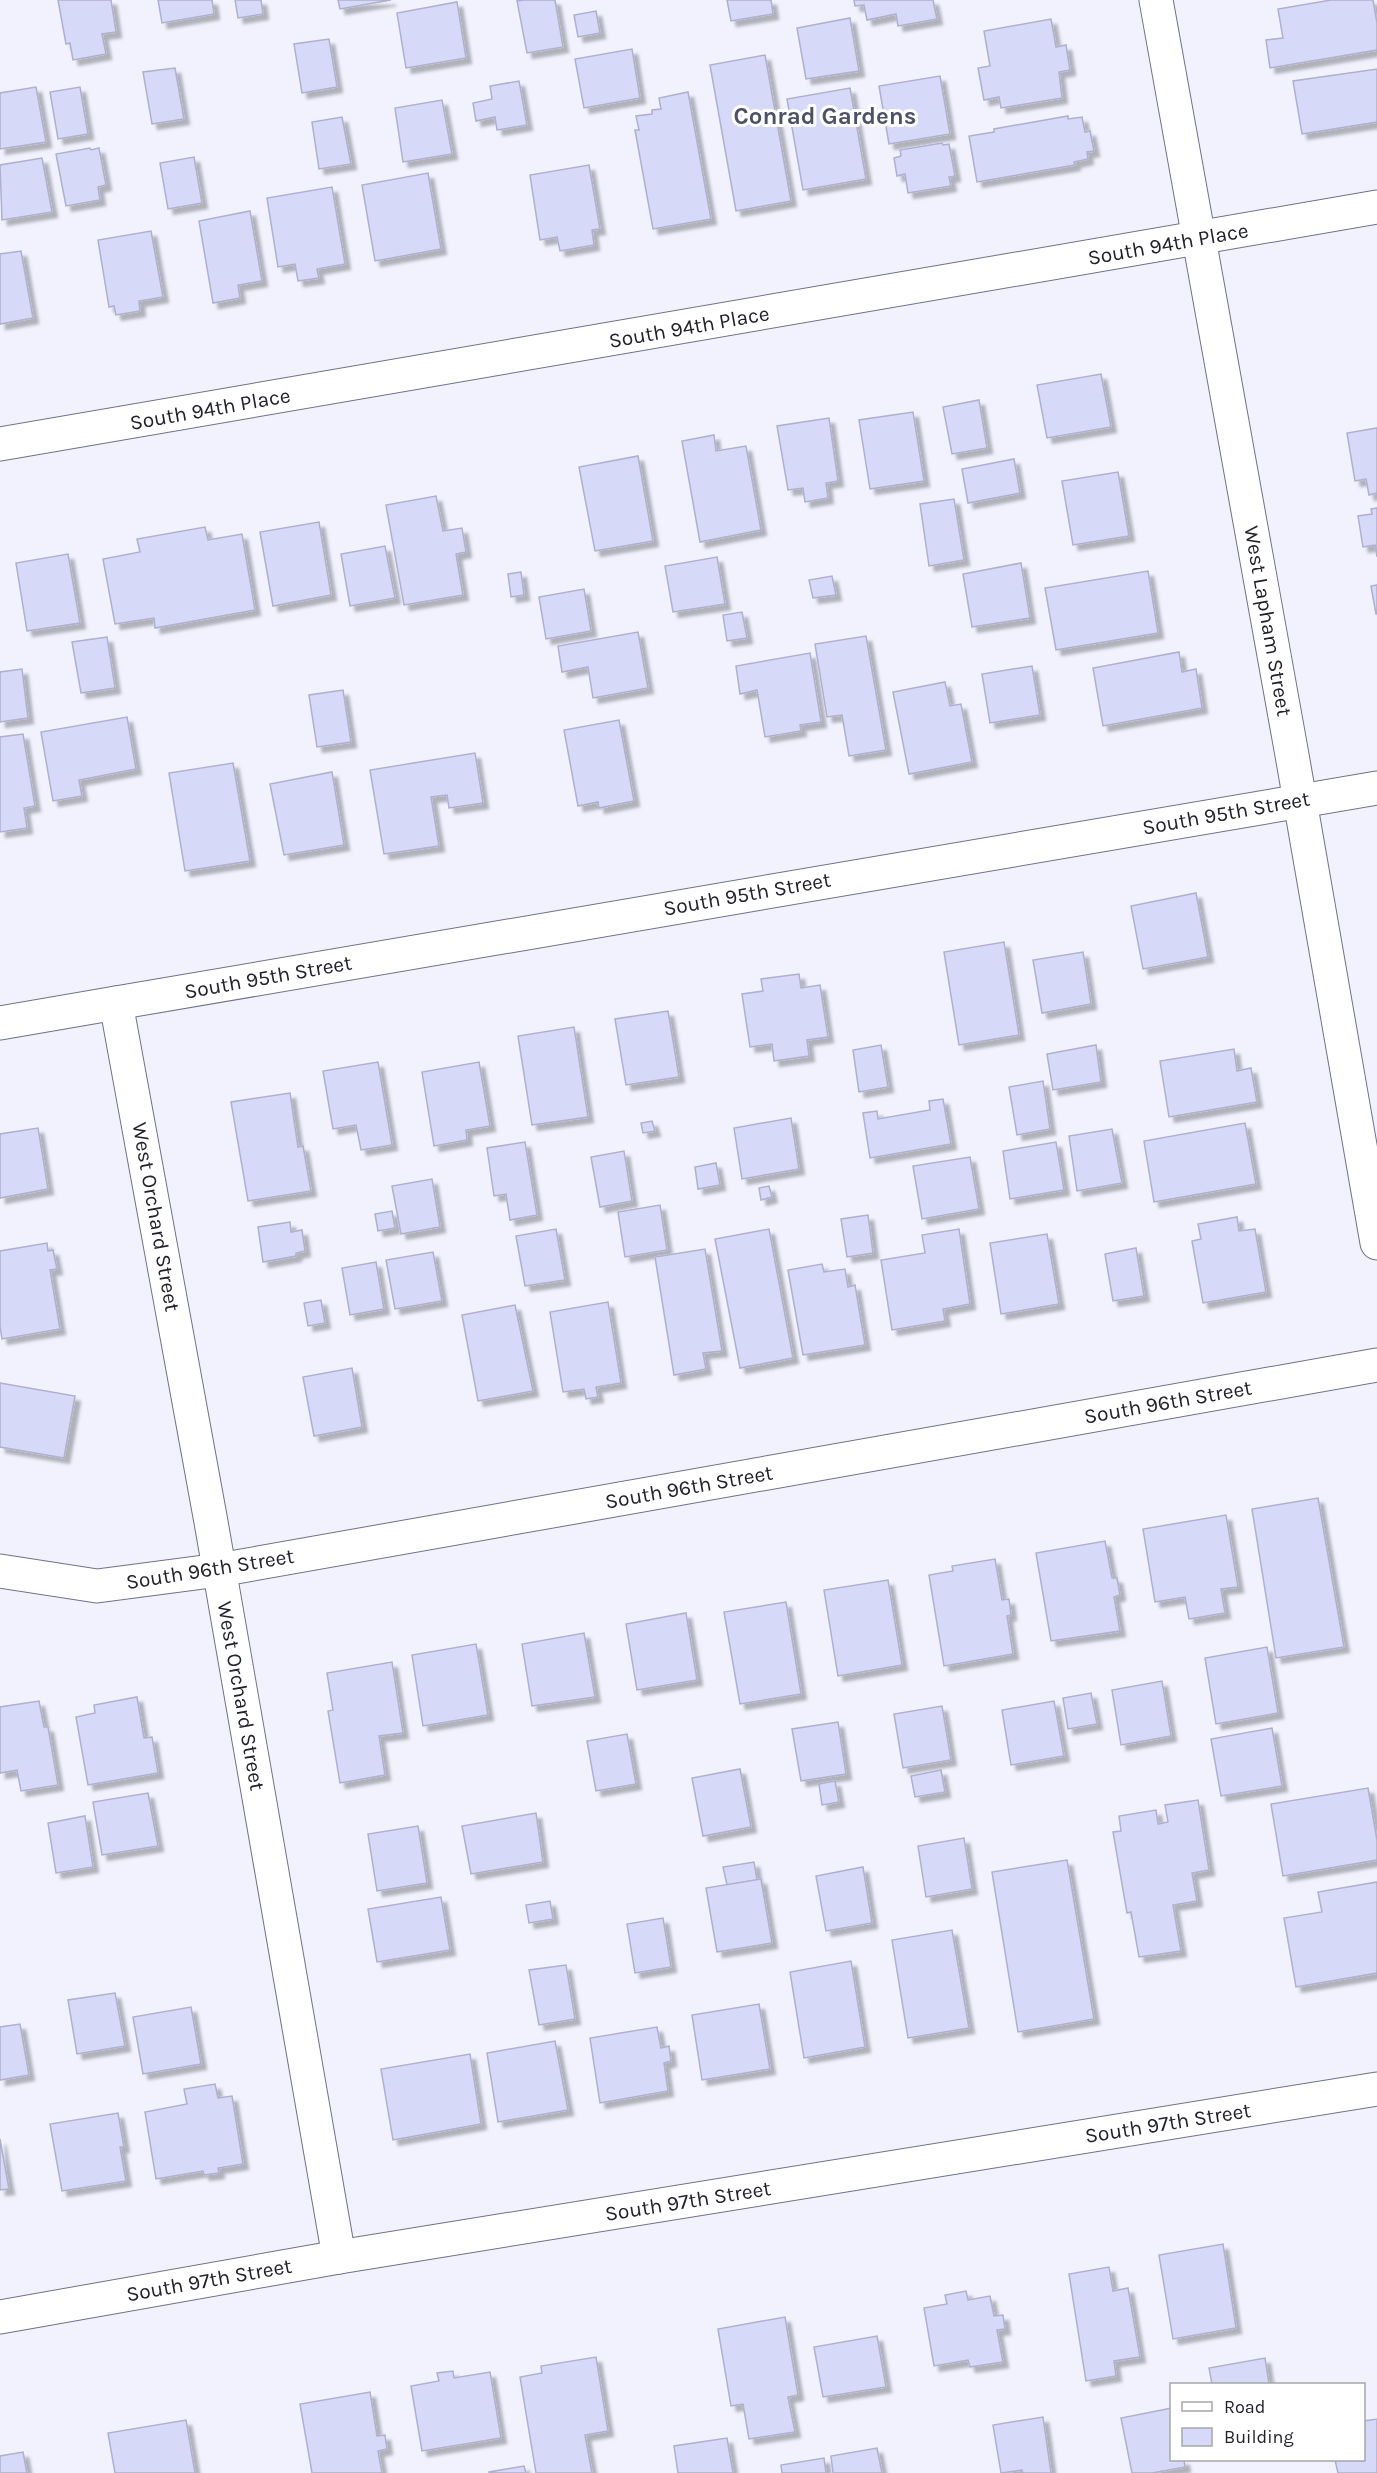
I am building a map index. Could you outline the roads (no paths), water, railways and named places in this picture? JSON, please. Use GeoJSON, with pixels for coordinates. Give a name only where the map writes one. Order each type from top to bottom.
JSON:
{"type":"FeatureCollection","features":[{"type":"Feature","properties":{"kind":"street","name":"West Lapham Street"},"geometry":{"type":"LineString","coordinates":[[1156,0],[1377,1243]]}},
{"type":"Feature","properties":{"kind":"street","name":"South 94th Place"},"geometry":{"type":"LineString","coordinates":[[0,444],[1377,207]]}},
{"type":"Feature","properties":{"kind":"street","name":"South 95th Street"},"geometry":{"type":"LineString","coordinates":[[117,1002],[1377,788]]}},
{"type":"Feature","properties":{"kind":"street"},"geometry":{"type":"LineString","coordinates":[[0,1023],[117,1002]]}},
{"type":"Feature","properties":{"kind":"street","name":"West Orchard Street"},"geometry":{"type":"LineString","coordinates":[[117,1002],[339,2258]]}},
{"type":"Feature","properties":{"kind":"street","name":"South 96th Street"},"geometry":{"type":"LineString","coordinates":[[0,1571],[97,1586],[219,1570],[1377,1365]]}},
{"type":"Feature","properties":{"kind":"street","name":"South 97th Street"},"geometry":{"type":"LineString","coordinates":[[0,2317],[339,2258],[1377,2089]]}},
{"type":"Feature","properties":{"kind":"district","name":"Conrad Gardens"},"geometry":{"type":"Point","coordinates":[825,116]}}]}
